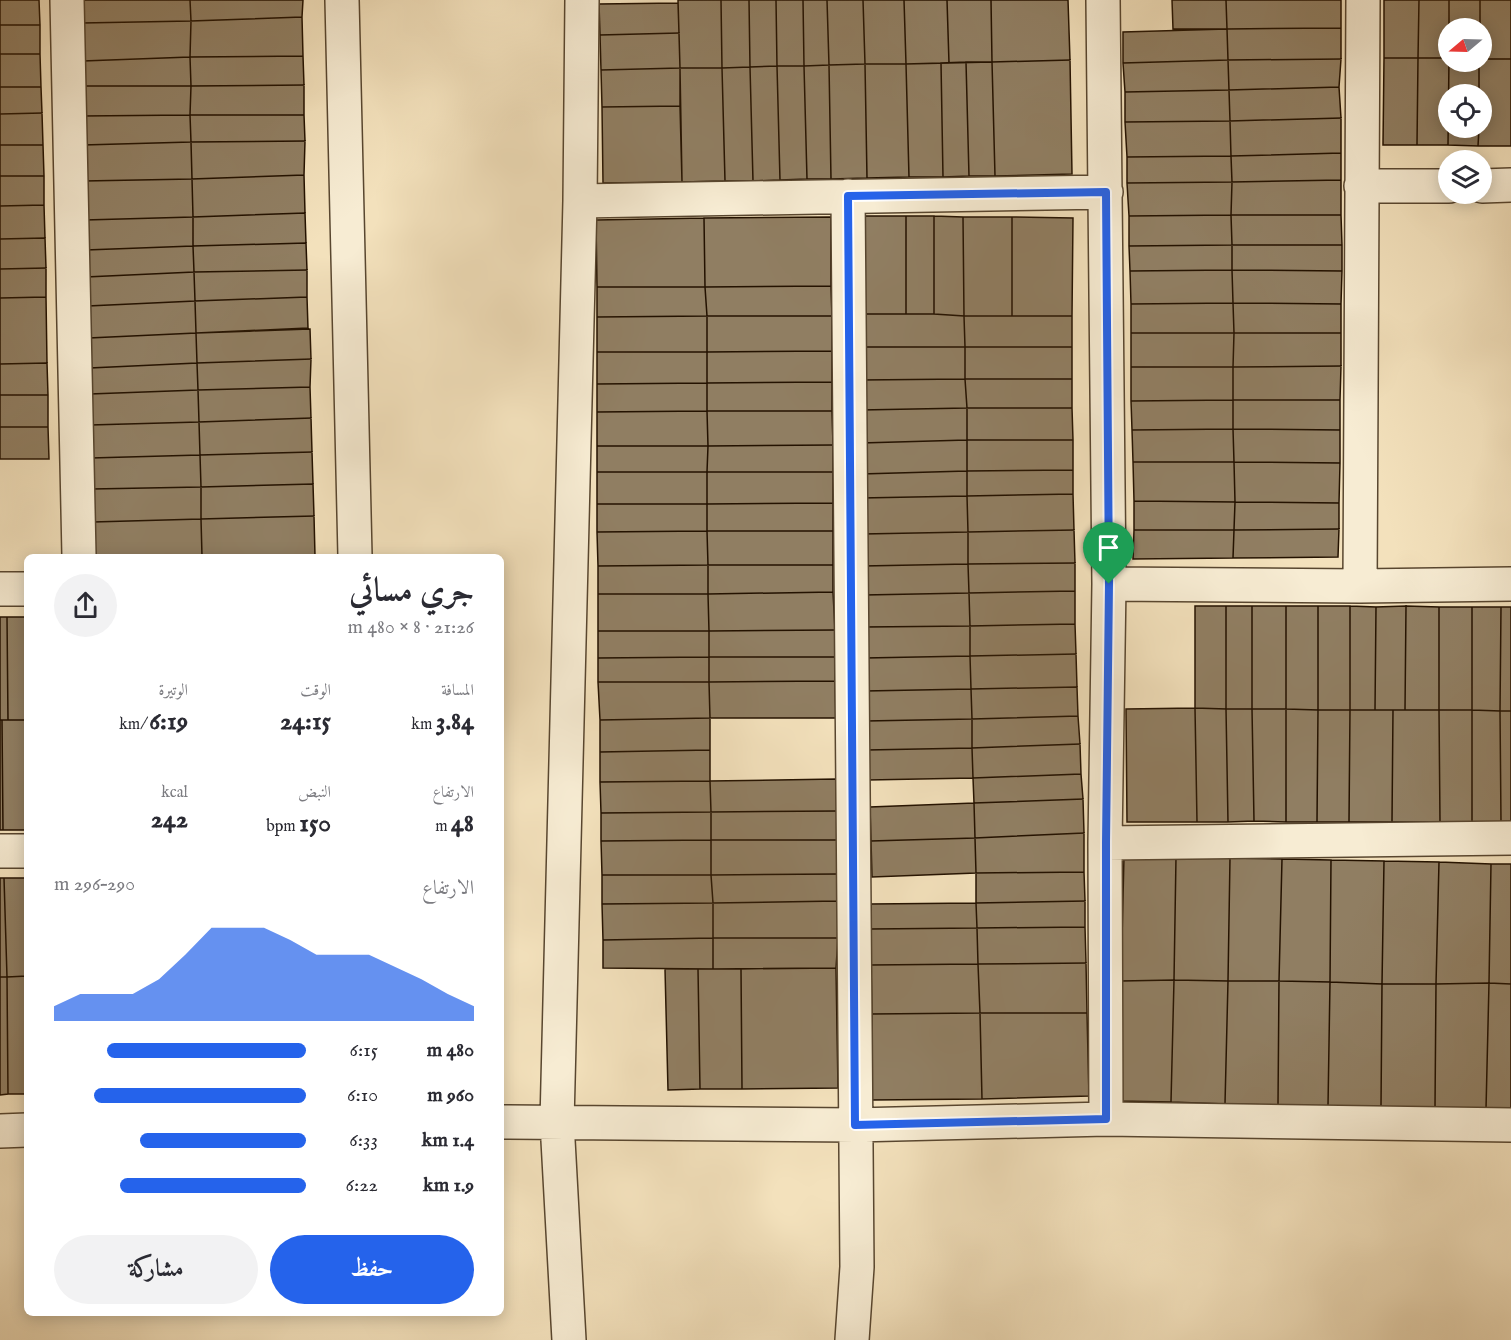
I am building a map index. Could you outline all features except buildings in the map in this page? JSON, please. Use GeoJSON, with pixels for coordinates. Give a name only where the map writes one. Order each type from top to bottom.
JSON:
{"type":"FeatureCollection","features":[{"type":"Feature","properties":{"kind":"street"},"geometry":{"type":"LineString","coordinates":[[67,0],[79,554]]}},
{"type":"Feature","properties":{"kind":"street"},"geometry":{"type":"LineString","coordinates":[[342,0],[355,554]]}},
{"type":"Feature","properties":{"kind":"street"},"geometry":{"type":"LineString","coordinates":[[569,1340],[557,1122],[580,201],[582,0]]}},
{"type":"Feature","properties":{"kind":"street"},"geometry":{"type":"LineString","coordinates":[[1103,0],[1109,584],[1106,1119]]}},
{"type":"Feature","properties":{"kind":"street"},"geometry":{"type":"LineString","coordinates":[[1360,585],[1363,0]]}},
{"type":"Feature","properties":{"kind":"street"},"geometry":{"type":"LineString","coordinates":[[1492,186],[1511,185]]}},
{"type":"Feature","properties":{"kind":"street"},"geometry":{"type":"LineString","coordinates":[[1361,186],[1438,186]]}},
{"type":"Feature","properties":{"kind":"street"},"geometry":{"type":"LineString","coordinates":[[580,201],[1106,192]]}},
{"type":"Feature","properties":{"kind":"street"},"geometry":{"type":"LineString","coordinates":[[848,196],[857,1267],[852,1340]]}},
{"type":"Feature","properties":{"kind":"street"},"geometry":{"type":"LineString","coordinates":[[1109,584],[1511,584]]}},
{"type":"Feature","properties":{"kind":"street"},"geometry":{"type":"LineString","coordinates":[[0,589],[24,589]]}},
{"type":"Feature","properties":{"kind":"street"},"geometry":{"type":"LineString","coordinates":[[1106,843],[1511,838]]}},
{"type":"Feature","properties":{"kind":"street"},"geometry":{"type":"LineString","coordinates":[[0,851],[24,851]]}},
{"type":"Feature","properties":{"kind":"street"},"geometry":{"type":"LineString","coordinates":[[504,1122],[855,1125],[1106,1119],[1511,1125]]}},
{"type":"Feature","properties":{"kind":"street"},"geometry":{"type":"LineString","coordinates":[[0,1131],[24,1130]]}},
{"type":"Feature","properties":{"kind":"route"},"geometry":{"type":"LineString","coordinates":[[1106,192],[1109,584],[1106,1119],[855,1125],[848,196],[1106,192]]}}]}
